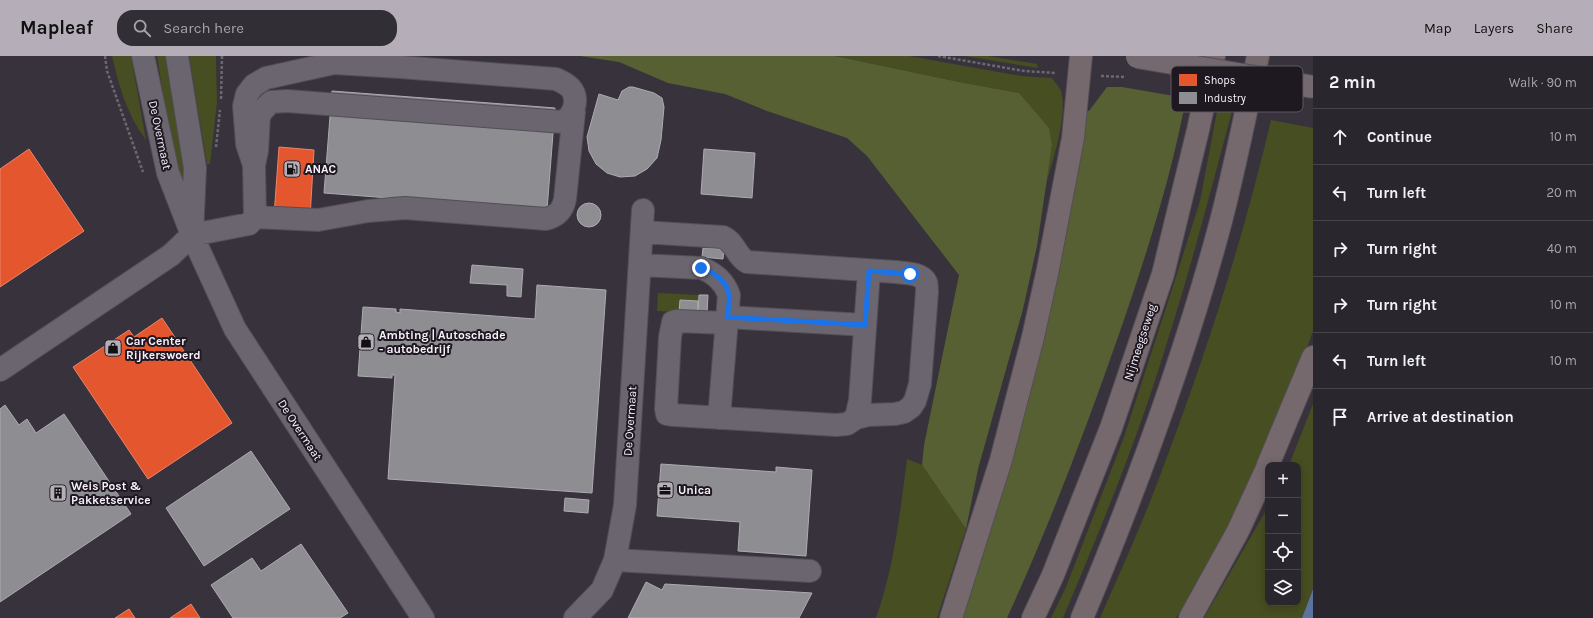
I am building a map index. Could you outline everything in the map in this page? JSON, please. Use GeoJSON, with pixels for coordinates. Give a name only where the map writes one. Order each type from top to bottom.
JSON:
{"type":"FeatureCollection","features":[{"type":"Feature","properties":{"kind":"highway","name":"Nijmeegseweg"},"geometry":{"type":"LineString","coordinates":[[1212,66],[1214,56]]}},
{"type":"Feature","properties":{"kind":"highway"},"geometry":{"type":"LineString","coordinates":[[1256,66],[1258,56]]}},
{"type":"Feature","properties":{"kind":"highway"},"geometry":{"type":"LineString","coordinates":[[951,618],[1001,460],[1033,337],[1048,269],[1073,138],[1080,65]]}},
{"type":"Feature","properties":{"kind":"highway","name":"Nijmeegseweg"},"geometry":{"type":"LineString","coordinates":[[1033,618],[1053,575],[1111,428],[1162,274],[1202,112]]}},
{"type":"Feature","properties":{"kind":"highway"},"geometry":{"type":"LineString","coordinates":[[1082,618],[1141,470],[1170,389],[1198,302],[1226,200],[1246,112]]}},
{"type":"Feature","properties":{"kind":"highway"},"geometry":{"type":"LineString","coordinates":[[1269,462],[1313,357]]}},
{"type":"Feature","properties":{"kind":"highway"},"geometry":{"type":"LineString","coordinates":[[1190,618],[1238,531],[1265,472]]}},
{"type":"Feature","properties":{"kind":"main road"},"geometry":{"type":"LineString","coordinates":[[1135,68],[1171,72]]}},
{"type":"Feature","properties":{"kind":"main road"},"geometry":{"type":"LineString","coordinates":[[1303,86],[1313,87]]}},
{"type":"Feature","properties":{"kind":"street","name":"De Overmaat"},"geometry":{"type":"LineString","coordinates":[[143,56],[168,173],[192,234],[235,329],[423,618]]}},
{"type":"Feature","properties":{"kind":"street","name":"De Overmaat"},"geometry":{"type":"LineString","coordinates":[[177,56],[195,168],[192,234]]}},
{"type":"Feature","properties":{"kind":"street"},"geometry":{"type":"LineString","coordinates":[[254,165],[247,144],[244,106],[247,94],[254,85],[266,78],[334,64],[400,67],[556,79],[567,84],[573,91],[575,99],[564,205],[560,212],[553,217],[546,219],[404,208],[368,211],[318,220],[255,217]]}},
{"type":"Feature","properties":{"kind":"street"},"geometry":{"type":"LineString","coordinates":[[0,370],[171,255],[192,234],[249,224],[255,217],[254,165],[257,150],[259,116],[271,102],[287,101],[554,122],[563,122],[569,119],[574,112]]}},
{"type":"Feature","properties":{"kind":"street","name":"De Overmaat"},"geometry":{"type":"LineString","coordinates":[[574,618],[602,590],[615,560],[625,506],[643,210]]}},
{"type":"Feature","properties":{"kind":"street"},"geometry":{"type":"LineString","coordinates":[[642,232],[723,237],[731,242],[742,259],[748,262],[910,274],[923,278],[926,282],[927,292],[920,384],[916,401],[904,412],[895,414],[868,414],[856,418],[847,424],[836,425],[667,414],[666,409],[671,326],[676,320],[727,320],[865,325]]}},
{"type":"Feature","properties":{"kind":"street"},"geometry":{"type":"LineString","coordinates":[[640,265],[692,267],[710,271],[727,288],[729,295],[719,418]]}},
{"type":"Feature","properties":{"kind":"street"},"geometry":{"type":"LineString","coordinates":[[856,418],[860,400],[869,271]]}},
{"type":"Feature","properties":{"kind":"street"},"geometry":{"type":"LineString","coordinates":[[615,560],[810,571]]}},
{"type":"Feature","properties":{"kind":"path"},"geometry":{"type":"LineString","coordinates":[[938,56],[1024,71],[1080,65],[1135,68]]}},
{"type":"Feature","properties":{"kind":"green space"},"geometry":{"type":"Polygon","coordinates":[[[112,56],[131,56],[146,140],[134,121],[124,100],[112,56]]]}},
{"type":"Feature","properties":{"kind":"green space"},"geometry":{"type":"Polygon","coordinates":[[[157,56],[165,56],[185,177],[183,186],[169,131],[157,56]]]}},
{"type":"Feature","properties":{"kind":"green space"},"geometry":{"type":"Polygon","coordinates":[[[189,56],[216,56],[217,103],[210,164],[207,164],[189,56]]]}},
{"type":"Feature","properties":{"kind":"green space"},"geometry":{"type":"Polygon","coordinates":[[[580,56],[835,56],[1019,93],[1049,128],[1052,145],[1037,246],[1023,309],[978,469],[966,529],[922,465],[924,445],[959,275],[867,156],[847,138],[767,111],[725,94],[668,83],[619,62],[580,56]]]}},
{"type":"Feature","properties":{"kind":"green space"},"geometry":{"type":"Polygon","coordinates":[[[835,56],[909,56],[1021,76],[1052,78],[1061,91],[1063,112],[1059,138],[1046,184],[1052,145],[1019,93],[835,56]]]}},
{"type":"Feature","properties":{"kind":"green space"},"geometry":{"type":"Polygon","coordinates":[[[965,56],[988,56],[1037,64],[1038,68],[965,56]]]}},
{"type":"Feature","properties":{"kind":"green space"},"geometry":{"type":"Polygon","coordinates":[[[1107,87],[1122,87],[1171,95],[1171,112],[1183,112],[1165,189],[1138,278],[1118,337],[1066,479],[1007,618],[957,618],[1086,111],[1089,111],[1107,87]]]}},
{"type":"Feature","properties":{"kind":"green space"},"geometry":{"type":"Polygon","coordinates":[[[1217,112],[1232,112],[1175,319],[1142,417],[1091,552],[1063,618],[1051,618],[1066,587],[1124,437],[1200,201],[1217,112]]]}},
{"type":"Feature","properties":{"kind":"green space"},"geometry":{"type":"Polygon","coordinates":[[[1271,120],[1313,128],[1313,331],[1289,401],[1234,518],[1176,618],[1100,618],[1147,510],[1193,386],[1235,254],[1271,120]]]}},
{"type":"Feature","properties":{"kind":"green space"},"geometry":{"type":"Polygon","coordinates":[[[658,293],[699,295],[698,301],[680,300],[679,312],[657,311],[658,293]]]}},
{"type":"Feature","properties":{"kind":"green space"},"geometry":{"type":"Polygon","coordinates":[[[1313,404],[1313,589],[1302,618],[1204,618],[1265,512],[1265,606],[1301,606],[1301,462],[1290,462],[1313,404]]]}},
{"type":"Feature","properties":{"kind":"green space"},"geometry":{"type":"Polygon","coordinates":[[[907,459],[922,465],[966,529],[937,618],[876,618],[892,560],[907,459]]]}},
{"type":"Feature","properties":{"kind":"water"},"geometry":{"type":"Polygon","coordinates":[[[1313,589],[1313,618],[1302,618],[1313,589]]]}},
{"type":"Feature","properties":{"kind":"building: Shops"},"geometry":{"type":"Polygon","coordinates":[[[279,147],[314,150],[310,218],[274,216],[279,147]]]}},
{"type":"Feature","properties":{"kind":"building: Shops"},"geometry":{"type":"Polygon","coordinates":[[[29,149],[84,231],[0,287],[0,169],[29,149]]]}},
{"type":"Feature","properties":{"kind":"building: Shops"},"geometry":{"type":"Polygon","coordinates":[[[162,318],[232,423],[148,479],[73,367],[129,330],[134,337],[162,318]]]}},
{"type":"Feature","properties":{"kind":"building: Shops"},"geometry":{"type":"Polygon","coordinates":[[[191,604],[200,618],[170,618],[191,604]]]}},
{"type":"Feature","properties":{"kind":"building: Shops"},"geometry":{"type":"Polygon","coordinates":[[[129,609],[135,618],[115,618],[129,609]]]}},
{"type":"Feature","properties":{"kind":"building: Industry"},"geometry":{"type":"Polygon","coordinates":[[[629,87],[654,93],[662,98],[664,107],[661,140],[657,158],[647,169],[635,176],[620,177],[607,173],[596,164],[589,151],[587,137],[599,94],[618,100],[622,91],[629,87]]]}},
{"type":"Feature","properties":{"kind":"building: Industry"},"geometry":{"type":"Polygon","coordinates":[[[332,91],[555,108],[547,210],[324,193],[332,91]]]}},
{"type":"Feature","properties":{"kind":"building: Industry"},"geometry":{"type":"Polygon","coordinates":[[[704,149],[755,153],[752,198],[701,194],[704,149]]]}},
{"type":"Feature","properties":{"kind":"building: Industry"},"geometry":{"type":"Polygon","coordinates":[[[589,203],[597,207],[601,215],[597,223],[589,227],[581,223],[577,215],[581,207],[589,203]]]}},
{"type":"Feature","properties":{"kind":"building: Industry"},"geometry":{"type":"Polygon","coordinates":[[[703,248],[724,249],[723,259],[702,257],[703,248]]]}},
{"type":"Feature","properties":{"kind":"building: Industry"},"geometry":{"type":"Polygon","coordinates":[[[472,265],[523,269],[521,297],[507,296],[507,285],[470,283],[472,265]]]}},
{"type":"Feature","properties":{"kind":"building: Industry"},"geometry":{"type":"Polygon","coordinates":[[[537,285],[606,290],[592,493],[388,479],[395,375],[392,375],[392,378],[358,376],[363,307],[396,309],[396,312],[400,313],[400,309],[535,319],[537,285]]]}},
{"type":"Feature","properties":{"kind":"building: Industry"},"geometry":{"type":"Polygon","coordinates":[[[699,295],[708,295],[707,314],[698,313],[699,295]]]}},
{"type":"Feature","properties":{"kind":"building: Industry"},"geometry":{"type":"Polygon","coordinates":[[[680,300],[698,301],[698,313],[679,312],[680,300]]]}},
{"type":"Feature","properties":{"kind":"building: Industry","name":"Weis Post & Pakketservice"},"geometry":{"type":"Polygon","coordinates":[[[5,405],[19,425],[27,419],[36,433],[64,414],[131,514],[0,602],[0,409],[5,405]]]}},
{"type":"Feature","properties":{"kind":"building: Industry"},"geometry":{"type":"Polygon","coordinates":[[[251,451],[290,509],[204,566],[166,508],[251,451]]]}},
{"type":"Feature","properties":{"kind":"building: Industry"},"geometry":{"type":"Polygon","coordinates":[[[661,464],[776,472],[776,467],[812,470],[806,556],[738,551],[740,522],[657,516],[661,464]]]}},
{"type":"Feature","properties":{"kind":"building: Industry"},"geometry":{"type":"Polygon","coordinates":[[[565,498],[589,500],[588,513],[564,511],[565,498]]]}},
{"type":"Feature","properties":{"kind":"building: Industry"},"geometry":{"type":"Polygon","coordinates":[[[301,544],[348,613],[340,618],[233,618],[211,585],[252,558],[261,571],[301,544]]]}},
{"type":"Feature","properties":{"kind":"building: Industry"},"geometry":{"type":"Polygon","coordinates":[[[646,582],[662,590],[665,584],[812,593],[799,618],[628,618],[646,582]]]}},
{"type":"Feature","properties":{"kind":"place","name":"ANAC"},"geometry":{"type":"Point","coordinates":[292,169]}},
{"type":"Feature","properties":{"kind":"place","name":"Ambting | Autoschade - autobedrijf"},"geometry":{"type":"Point","coordinates":[366,342]}},
{"type":"Feature","properties":{"kind":"place","name":"Car Center Rijkerswoerd"},"geometry":{"type":"Point","coordinates":[113,348]}},
{"type":"Feature","properties":{"kind":"place","name":"Unica"},"geometry":{"type":"Point","coordinates":[665,490]}},
{"type":"Feature","properties":{"kind":"place","name":"Weis Post & Pakketservice"},"geometry":{"type":"Point","coordinates":[58,493]}},
{"type":"Feature","properties":{"kind":"route"},"geometry":{"type":"LineString","coordinates":[[701,268],[710,271],[722,281],[727,288],[729,295],[727,317],[865,325],[869,271],[910,274]]}}]}
